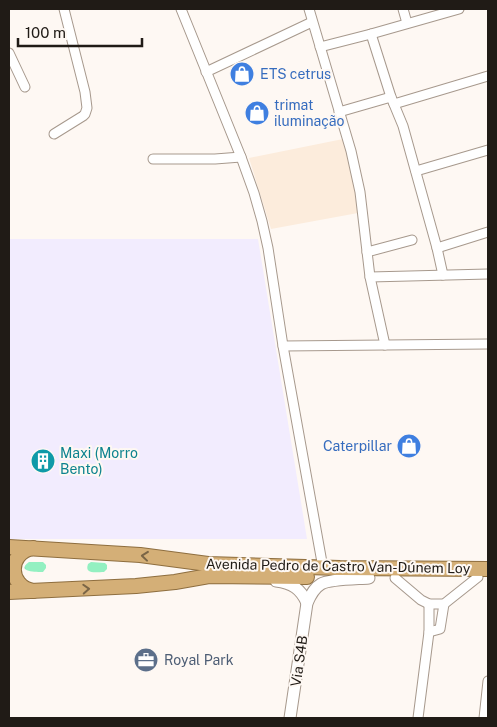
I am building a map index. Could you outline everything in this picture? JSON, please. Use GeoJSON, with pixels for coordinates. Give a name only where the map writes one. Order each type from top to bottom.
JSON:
{"type":"FeatureCollection","features":[{"type":"Feature","properties":{"kind":"highway","name":"Avenida Pedro de Castro Van-Dúnem Loy"},"geometry":{"type":"LineString","coordinates":[[9,547],[140,555],[208,564],[485,574]]}},
{"type":"Feature","properties":{"kind":"highway"},"geometry":{"type":"LineString","coordinates":[[36,548],[22,552],[15,561],[14,568],[15,576],[20,586],[37,592]]}},
{"type":"Feature","properties":{"kind":"highway","name":"Avenida Pedro de Castro Van-Dúnem Loy"},"geometry":{"type":"LineString","coordinates":[[9,592],[37,592],[158,584],[209,576],[395,578],[485,574]]}},
{"type":"Feature","properties":{"kind":"street"},"geometry":{"type":"LineString","coordinates":[[54,134],[83,116],[86,108],[85,92],[64,9]]}},
{"type":"Feature","properties":{"kind":"street"},"geometry":{"type":"LineString","coordinates":[[181,9],[241,156],[262,221],[322,568]]}},
{"type":"Feature","properties":{"kind":"street"},"geometry":{"type":"LineString","coordinates":[[309,9],[351,151],[360,192],[370,277],[385,345]]}},
{"type":"Feature","properties":{"kind":"street"},"geometry":{"type":"LineString","coordinates":[[403,9],[407,24]]}},
{"type":"Feature","properties":{"kind":"street"},"geometry":{"type":"LineString","coordinates":[[320,47],[459,9]]}},
{"type":"Feature","properties":{"kind":"street"},"geometry":{"type":"LineString","coordinates":[[206,72],[312,22]]}},
{"type":"Feature","properties":{"kind":"street"},"geometry":{"type":"LineString","coordinates":[[371,34],[392,100],[403,126],[443,275]]}},
{"type":"Feature","properties":{"kind":"street"},"geometry":{"type":"LineString","coordinates":[[9,52],[25,87]]}},
{"type":"Feature","properties":{"kind":"street"},"geometry":{"type":"LineString","coordinates":[[339,112],[488,76]]}},
{"type":"Feature","properties":{"kind":"street"},"geometry":{"type":"LineString","coordinates":[[416,171],[488,150]]}},
{"type":"Feature","properties":{"kind":"street"},"geometry":{"type":"LineString","coordinates":[[153,159],[215,159],[241,156]]}},
{"type":"Feature","properties":{"kind":"street"},"geometry":{"type":"LineString","coordinates":[[437,248],[488,232]]}},
{"type":"Feature","properties":{"kind":"street"},"geometry":{"type":"LineString","coordinates":[[367,252],[412,240]]}},
{"type":"Feature","properties":{"kind":"street"},"geometry":{"type":"LineString","coordinates":[[370,277],[488,274]]}},
{"type":"Feature","properties":{"kind":"street"},"geometry":{"type":"LineString","coordinates":[[283,346],[488,344]]}},
{"type":"Feature","properties":{"kind":"street"},"geometry":{"type":"LineString","coordinates":[[395,578],[421,600],[429,604],[444,604],[485,574]]}},
{"type":"Feature","properties":{"kind":"street"},"geometry":{"type":"LineString","coordinates":[[252,577],[293,585],[299,590],[307,603]]}},
{"type":"Feature","properties":{"kind":"street"},"geometry":{"type":"LineString","coordinates":[[307,603],[314,590],[326,582],[368,578]]}},
{"type":"Feature","properties":{"kind":"street","name":"Via S4B"},"geometry":{"type":"LineString","coordinates":[[290,718],[307,603]]}},
{"type":"Feature","properties":{"kind":"street"},"geometry":{"type":"LineString","coordinates":[[418,718],[429,632],[429,604]]}},
{"type":"Feature","properties":{"kind":"street"},"geometry":{"type":"LineString","coordinates":[[429,632],[440,629],[444,604]]}},
{"type":"Feature","properties":{"kind":"street"},"geometry":{"type":"LineString","coordinates":[[486,714],[488,681]]}},
{"type":"Feature","properties":{"kind":"shaded area"},"geometry":{"type":"Polygon","coordinates":[[[343,139],[349,157],[358,213],[271,229],[249,158],[343,139]]]}},
{"type":"Feature","properties":{"kind":"shaded area","name":"Maxi (Morro Bento)"},"geometry":{"type":"Polygon","coordinates":[[[9,239],[258,239],[307,539],[9,539],[9,239]]]}},
{"type":"Feature","properties":{"kind":"green space"},"geometry":{"type":"Polygon","coordinates":[[[29,562],[43,562],[46,568],[43,572],[28,571],[24,568],[29,562]]]}},
{"type":"Feature","properties":{"kind":"green space"},"geometry":{"type":"Polygon","coordinates":[[[91,562],[105,563],[107,569],[104,572],[89,571],[87,568],[91,562]]]}},
{"type":"Feature","properties":{"kind":"place","name":"ETS cetrus"},"geometry":{"type":"Point","coordinates":[242,74]}},
{"type":"Feature","properties":{"kind":"place","name":"trimat iluminação"},"geometry":{"type":"Point","coordinates":[257,113]}},
{"type":"Feature","properties":{"kind":"place","name":"Caterpillar"},"geometry":{"type":"Point","coordinates":[409,446]}},
{"type":"Feature","properties":{"kind":"place","name":"Maxi (Morro Bento)"},"geometry":{"type":"Point","coordinates":[43,461]}},
{"type":"Feature","properties":{"kind":"place","name":"Royal Park"},"geometry":{"type":"Point","coordinates":[146,660]}}]}
